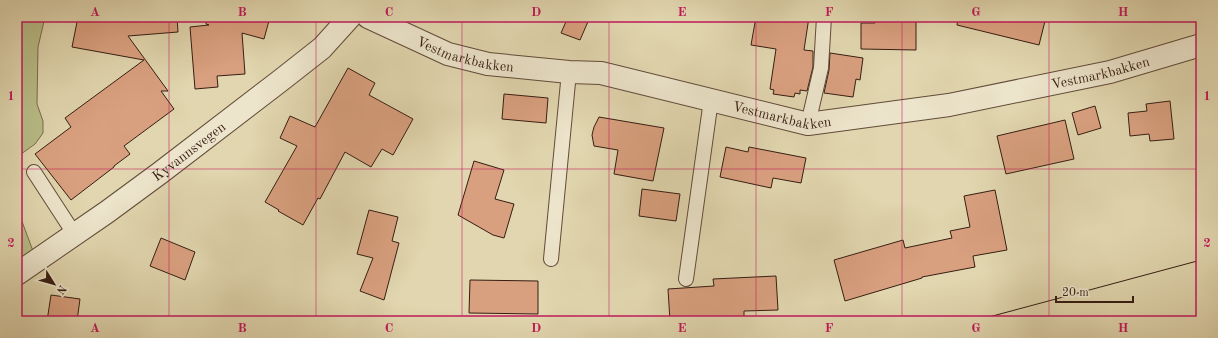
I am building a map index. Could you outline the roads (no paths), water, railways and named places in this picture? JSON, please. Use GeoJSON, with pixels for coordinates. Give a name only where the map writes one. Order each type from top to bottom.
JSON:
{"type":"FeatureCollection","features":[{"type":"Feature","properties":{"kind":"street","name":"Kyvannsvegen"},"geometry":{"type":"LineString","coordinates":[[17,274],[75,235],[160,173],[322,48],[350,17]]}},
{"type":"Feature","properties":{"kind":"street","name":"Vestmarkbakken"},"geometry":{"type":"LineString","coordinates":[[368,17],[448,54],[488,64],[569,72],[601,73],[808,124],[888,112],[949,105],[1110,72],[1201,45]]}},
{"type":"Feature","properties":{"kind":"lane"},"geometry":{"type":"LineString","coordinates":[[808,124],[821,68],[824,17]]}},
{"type":"Feature","properties":{"kind":"lane"},"geometry":{"type":"LineString","coordinates":[[551,259],[569,72]]}},
{"type":"Feature","properties":{"kind":"lane"},"geometry":{"type":"LineString","coordinates":[[686,279],[711,100]]}},
{"type":"Feature","properties":{"kind":"lane"},"geometry":{"type":"LineString","coordinates":[[34,172],[75,235]]}},
{"type":"Feature","properties":{"kind":"tram line"},"geometry":{"type":"LineString","coordinates":[[974,321],[1201,260]]}}]}
